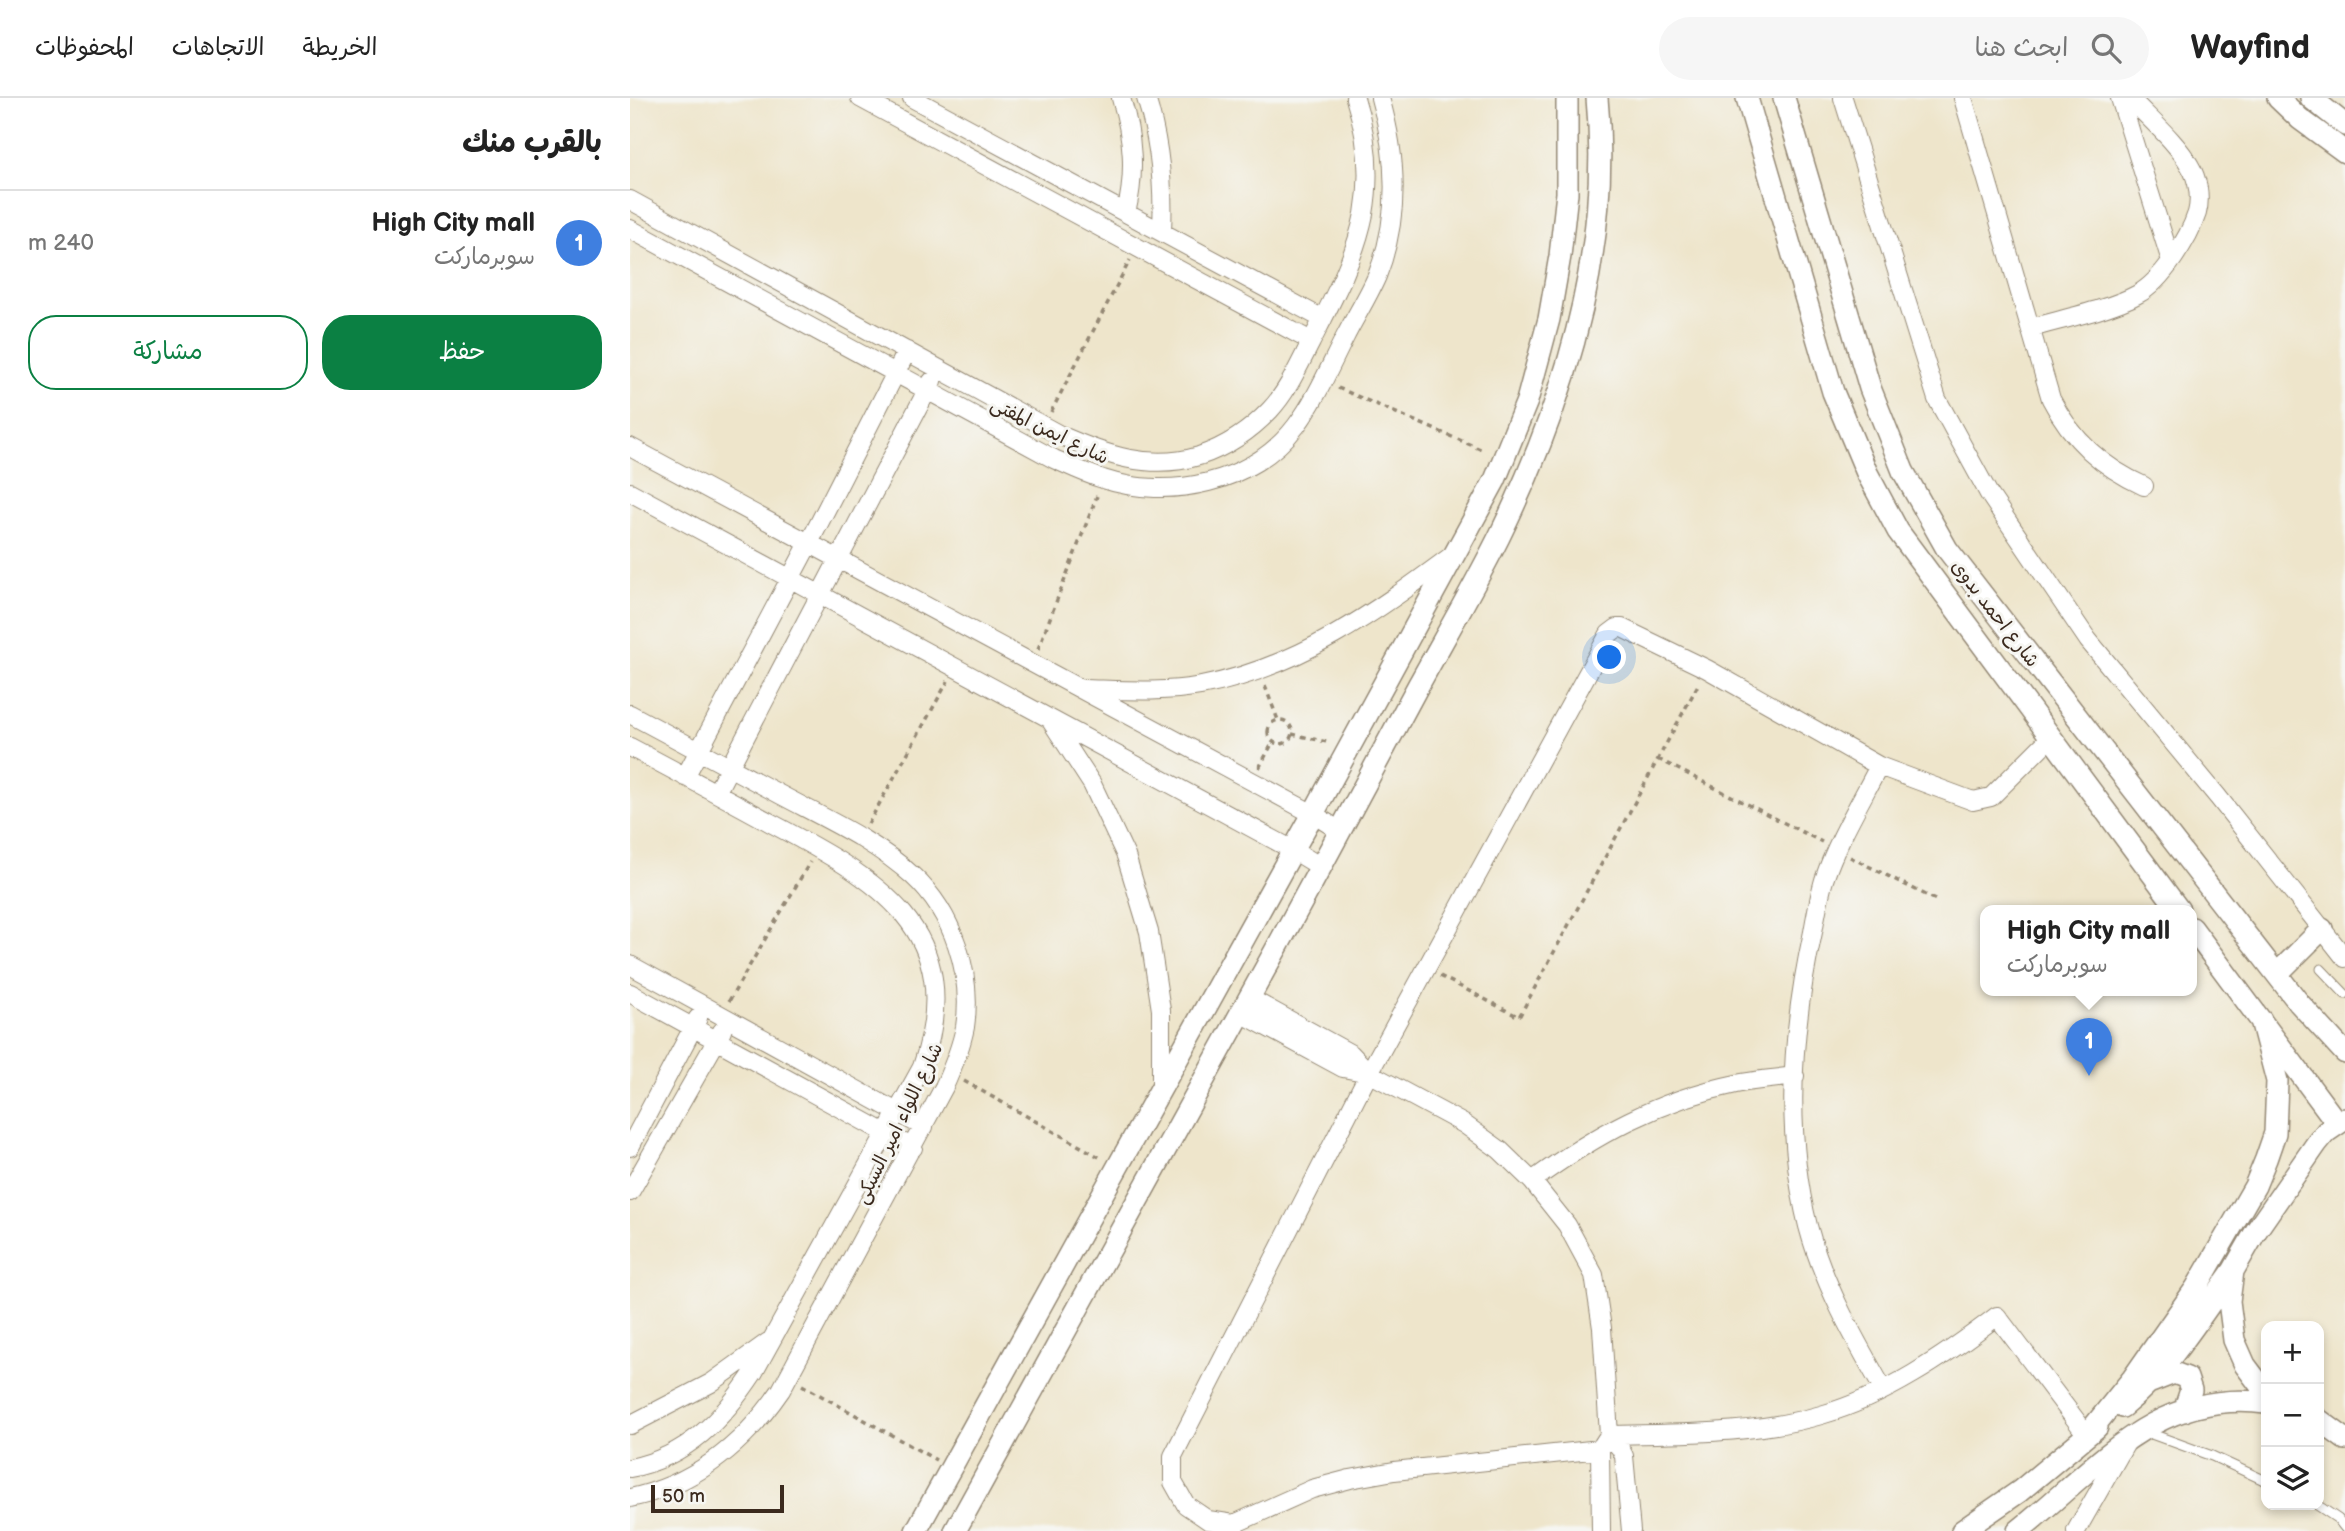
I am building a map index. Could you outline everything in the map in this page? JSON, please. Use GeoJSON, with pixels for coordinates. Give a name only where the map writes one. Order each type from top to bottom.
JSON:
{"type":"FeatureCollection","features":[{"type":"Feature","properties":{"kind":"street"},"geometry":{"type":"LineString","coordinates":[[860,98],[1311,341]]}},
{"type":"Feature","properties":{"kind":"street"},"geometry":{"type":"LineString","coordinates":[[912,98],[1323,318]]}},
{"type":"Feature","properties":{"kind":"street"},"geometry":{"type":"LineString","coordinates":[[1121,98],[1133,146],[1133,172],[1126,213]]}},
{"type":"Feature","properties":{"kind":"street"},"geometry":{"type":"LineString","coordinates":[[1146,98],[1162,180],[1162,232]]}},
{"type":"Feature","properties":{"kind":"street","name":"شارع ايمن المفتى"},"geometry":{"type":"LineString","coordinates":[[630,200],[1044,426],[1099,452],[1139,462],[1169,462],[1198,456],[1226,444],[1251,428],[1271,409],[1290,384],[1355,246],[1364,214],[1366,146],[1355,98]]}},
{"type":"Feature","properties":{"kind":"street","name":"شارع ايمن المفتى"},"geometry":{"type":"LineString","coordinates":[[630,229],[1054,459],[1104,480],[1137,487],[1176,488],[1216,481],[1246,468],[1274,450],[1296,426],[1377,276],[1389,236],[1394,195],[1392,153],[1380,98]]}},
{"type":"Feature","properties":{"kind":"street"},"geometry":{"type":"LineString","coordinates":[[916,1531],[1495,480],[1527,401],[1549,319],[1567,193],[1567,98]]}},
{"type":"Feature","properties":{"kind":"street"},"geometry":{"type":"LineString","coordinates":[[955,1531],[1321,867],[1498,538],[1529,471],[1561,385],[1580,321],[1592,253],[1598,184],[1597,98]]}},
{"type":"Feature","properties":{"kind":"street","name":"شارع احمد بدوى"},"geometry":{"type":"LineString","coordinates":[[1746,98],[1833,392],[1867,473],[1898,531],[2175,905]]}},
{"type":"Feature","properties":{"kind":"street","name":"شارع احمد بدوى"},"geometry":{"type":"LineString","coordinates":[[1784,98],[1870,388],[1903,471],[1947,550],[2299,1003],[2344,1051]]}},
{"type":"Feature","properties":{"kind":"street"},"geometry":{"type":"LineString","coordinates":[[1843,98],[1937,399],[1989,494],[2088,640],[2218,797],[2345,958]]}},
{"type":"Feature","properties":{"kind":"street"},"geometry":{"type":"LineString","coordinates":[[1963,98],[2051,399],[2069,429],[2094,457],[2144,486]]}},
{"type":"Feature","properties":{"kind":"street"},"geometry":{"type":"LineString","coordinates":[[2120,98],[2171,261]]}},
{"type":"Feature","properties":{"kind":"street"},"geometry":{"type":"LineString","coordinates":[[2031,328],[2138,294],[2151,286],[2171,261],[2197,212],[2197,181],[2191,167],[2130,98]]}},
{"type":"Feature","properties":{"kind":"street"},"geometry":{"type":"LineString","coordinates":[[2278,98],[2300,119],[2345,152]]}},
{"type":"Feature","properties":{"kind":"street"},"geometry":{"type":"LineString","coordinates":[[2311,98],[2345,125]]}},
{"type":"Feature","properties":{"kind":"street"},"geometry":{"type":"LineString","coordinates":[[685,776],[907,351]]}},
{"type":"Feature","properties":{"kind":"street"},"geometry":{"type":"LineString","coordinates":[[716,793],[939,368]]}},
{"type":"Feature","properties":{"kind":"street"},"geometry":{"type":"LineString","coordinates":[[630,447],[1252,781],[1340,831]]}},
{"type":"Feature","properties":{"kind":"street"},"geometry":{"type":"LineString","coordinates":[[630,492],[1321,867]]}},
{"type":"Feature","properties":{"kind":"street"},"geometry":{"type":"LineString","coordinates":[[1080,689],[1141,691],[1200,686],[1289,660],[1322,644],[1387,603],[1454,554]]}},
{"type":"Feature","properties":{"kind":"street"},"geometry":{"type":"LineString","coordinates":[[2050,738],[2001,788],[1984,801],[1973,802],[1879,766],[1707,669],[1622,628],[1609,634],[1369,1073],[1173,1456],[1172,1482],[1186,1505],[1208,1520],[1234,1524],[1312,1489],[1350,1479],[1604,1442],[1745,1430],[1821,1415],[1883,1389],[1931,1363],[1997,1316],[2087,1435]]}},
{"type":"Feature","properties":{"kind":"street","name":"شارع اللواء امير السبكى"},"geometry":{"type":"LineString","coordinates":[[630,714],[839,825],[914,876],[935,901],[951,930],[962,961],[967,993],[965,1026],[957,1058],[924,1127],[788,1377],[761,1418],[737,1443],[710,1465],[680,1482],[630,1498]]}},
{"type":"Feature","properties":{"kind":"street"},"geometry":{"type":"LineString","coordinates":[[1049,718],[1092,784],[1126,856],[1149,932],[1161,1010],[1161,1089]]}},
{"type":"Feature","properties":{"kind":"street","name":"شارع اللواء امير السبكى"},"geometry":{"type":"LineString","coordinates":[[630,747],[820,849],[869,881],[892,900],[911,923],[925,950],[931,969],[936,1009],[932,1038],[922,1067],[734,1403],[708,1430],[678,1450],[644,1465],[630,1468]]}},
{"type":"Feature","properties":{"kind":"street"},"geometry":{"type":"LineString","coordinates":[[1879,766],[1836,850],[1824,881],[1803,978],[1796,1027],[1795,1139],[1798,1177],[1808,1226],[1824,1274],[1883,1389]]}},
{"type":"Feature","properties":{"kind":"street"},"geometry":{"type":"LineString","coordinates":[[820,849],[839,825]]}},
{"type":"Feature","properties":{"kind":"street"},"geometry":{"type":"LineString","coordinates":[[2277,974],[2322,929]]}},
{"type":"Feature","properties":{"kind":"street"},"geometry":{"type":"LineString","coordinates":[[1962,1531],[2020,1491],[2150,1382],[2233,1270],[2316,1143],[2341,1121],[2197,935]]}},
{"type":"Feature","properties":{"kind":"street"},"geometry":{"type":"LineString","coordinates":[[630,965],[924,1127]]}},
{"type":"Feature","properties":{"kind":"street"},"geometry":{"type":"LineString","coordinates":[[630,993],[913,1148]]}},
{"type":"Feature","properties":{"kind":"street"},"geometry":{"type":"LineString","coordinates":[[630,1147],[637,1116],[705,1006]]}},
{"type":"Feature","properties":{"kind":"street"},"geometry":{"type":"LineString","coordinates":[[1245,1006],[1343,1068],[1369,1073],[1464,1124],[1500,1150],[1532,1181],[1567,1225],[1594,1275],[1602,1328],[1604,1442],[1601,1531]]}},
{"type":"Feature","properties":{"kind":"street"},"geometry":{"type":"LineString","coordinates":[[630,1192],[717,1041],[725,1017]]}},
{"type":"Feature","properties":{"kind":"street"},"geometry":{"type":"LineString","coordinates":[[2087,1435],[2133,1378],[2196,1288],[2255,1186],[2275,1133],[2277,1081],[2261,1020]]}},
{"type":"Feature","properties":{"kind":"street"},"geometry":{"type":"LineString","coordinates":[[1532,1181],[1578,1147],[1628,1120],[1681,1098],[1737,1084],[1795,1076]]}},
{"type":"Feature","properties":{"kind":"street"},"geometry":{"type":"LineString","coordinates":[[2233,1270],[2229,1301],[2234,1340],[2245,1364],[2261,1386]]}},
{"type":"Feature","properties":{"kind":"street"},"geometry":{"type":"LineString","coordinates":[[630,1425],[711,1383],[771,1340]]}},
{"type":"Feature","properties":{"kind":"street"},"geometry":{"type":"LineString","coordinates":[[2150,1382],[2175,1373],[2187,1378],[2192,1390],[2184,1411]]}},
{"type":"Feature","properties":{"kind":"street"},"geometry":{"type":"LineString","coordinates":[[2018,1531],[2085,1471],[2136,1434],[2184,1411],[2216,1403],[2248,1401],[2261,1403]]}},
{"type":"Feature","properties":{"kind":"street"},"geometry":{"type":"LineString","coordinates":[[2324,1424],[2345,1439]]}},
{"type":"Feature","properties":{"kind":"street"},"geometry":{"type":"LineString","coordinates":[[2076,1531],[2136,1434]]}},
{"type":"Feature","properties":{"kind":"street"},"geometry":{"type":"LineString","coordinates":[[1604,1442],[1624,1456],[1631,1531]]}},
{"type":"Feature","properties":{"kind":"lane"},"geometry":{"type":"LineString","coordinates":[[2321,969],[2345,994]]}},
{"type":"Feature","properties":{"kind":"lane"},"geometry":{"type":"LineString","coordinates":[[2136,1434],[2212,1455],[2261,1479]]}},
{"type":"Feature","properties":{"kind":"lane"},"geometry":{"type":"LineString","coordinates":[[2324,1510],[2338,1519],[2345,1528]]}},
{"type":"Feature","properties":{"kind":"path"},"geometry":{"type":"LineString","coordinates":[[1044,426],[1136,247]]}},
{"type":"Feature","properties":{"kind":"path"},"geometry":{"type":"LineString","coordinates":[[1322,381],[1503,459]]}},
{"type":"Feature","properties":{"kind":"path"},"geometry":{"type":"LineString","coordinates":[[1032,664],[1104,480]]}},
{"type":"Feature","properties":{"kind":"path"},"geometry":{"type":"LineString","coordinates":[[860,838],[956,668]]}},
{"type":"Feature","properties":{"kind":"path"},"geometry":{"type":"LineString","coordinates":[[1426,969],[1519,1017],[1707,669]]}},
{"type":"Feature","properties":{"kind":"path"},"geometry":{"type":"LineString","coordinates":[[1259,670],[1278,720]]}},
{"type":"Feature","properties":{"kind":"path"},"geometry":{"type":"LineString","coordinates":[[1273,743],[1268,730],[1273,722],[1282,720],[1290,725],[1292,734]]}},
{"type":"Feature","properties":{"kind":"path"},"geometry":{"type":"LineString","coordinates":[[1292,734],[1349,747]]}},
{"type":"Feature","properties":{"kind":"path"},"geometry":{"type":"LineString","coordinates":[[1273,743],[1285,743],[1292,734]]}},
{"type":"Feature","properties":{"kind":"path"},"geometry":{"type":"LineString","coordinates":[[1252,781],[1273,743]]}},
{"type":"Feature","properties":{"kind":"path"},"geometry":{"type":"LineString","coordinates":[[1658,759],[1936,900]]}},
{"type":"Feature","properties":{"kind":"path"},"geometry":{"type":"LineString","coordinates":[[725,1017],[820,849]]}},
{"type":"Feature","properties":{"kind":"path"},"geometry":{"type":"LineString","coordinates":[[950,1073],[1118,1167]]}},
{"type":"Feature","properties":{"kind":"path"},"geometry":{"type":"LineString","coordinates":[[788,1377],[952,1469]]}},
{"type":"Feature","properties":{"kind":"place","name":"High City mall"},"geometry":{"type":"Point","coordinates":[2089,1076]}}]}
